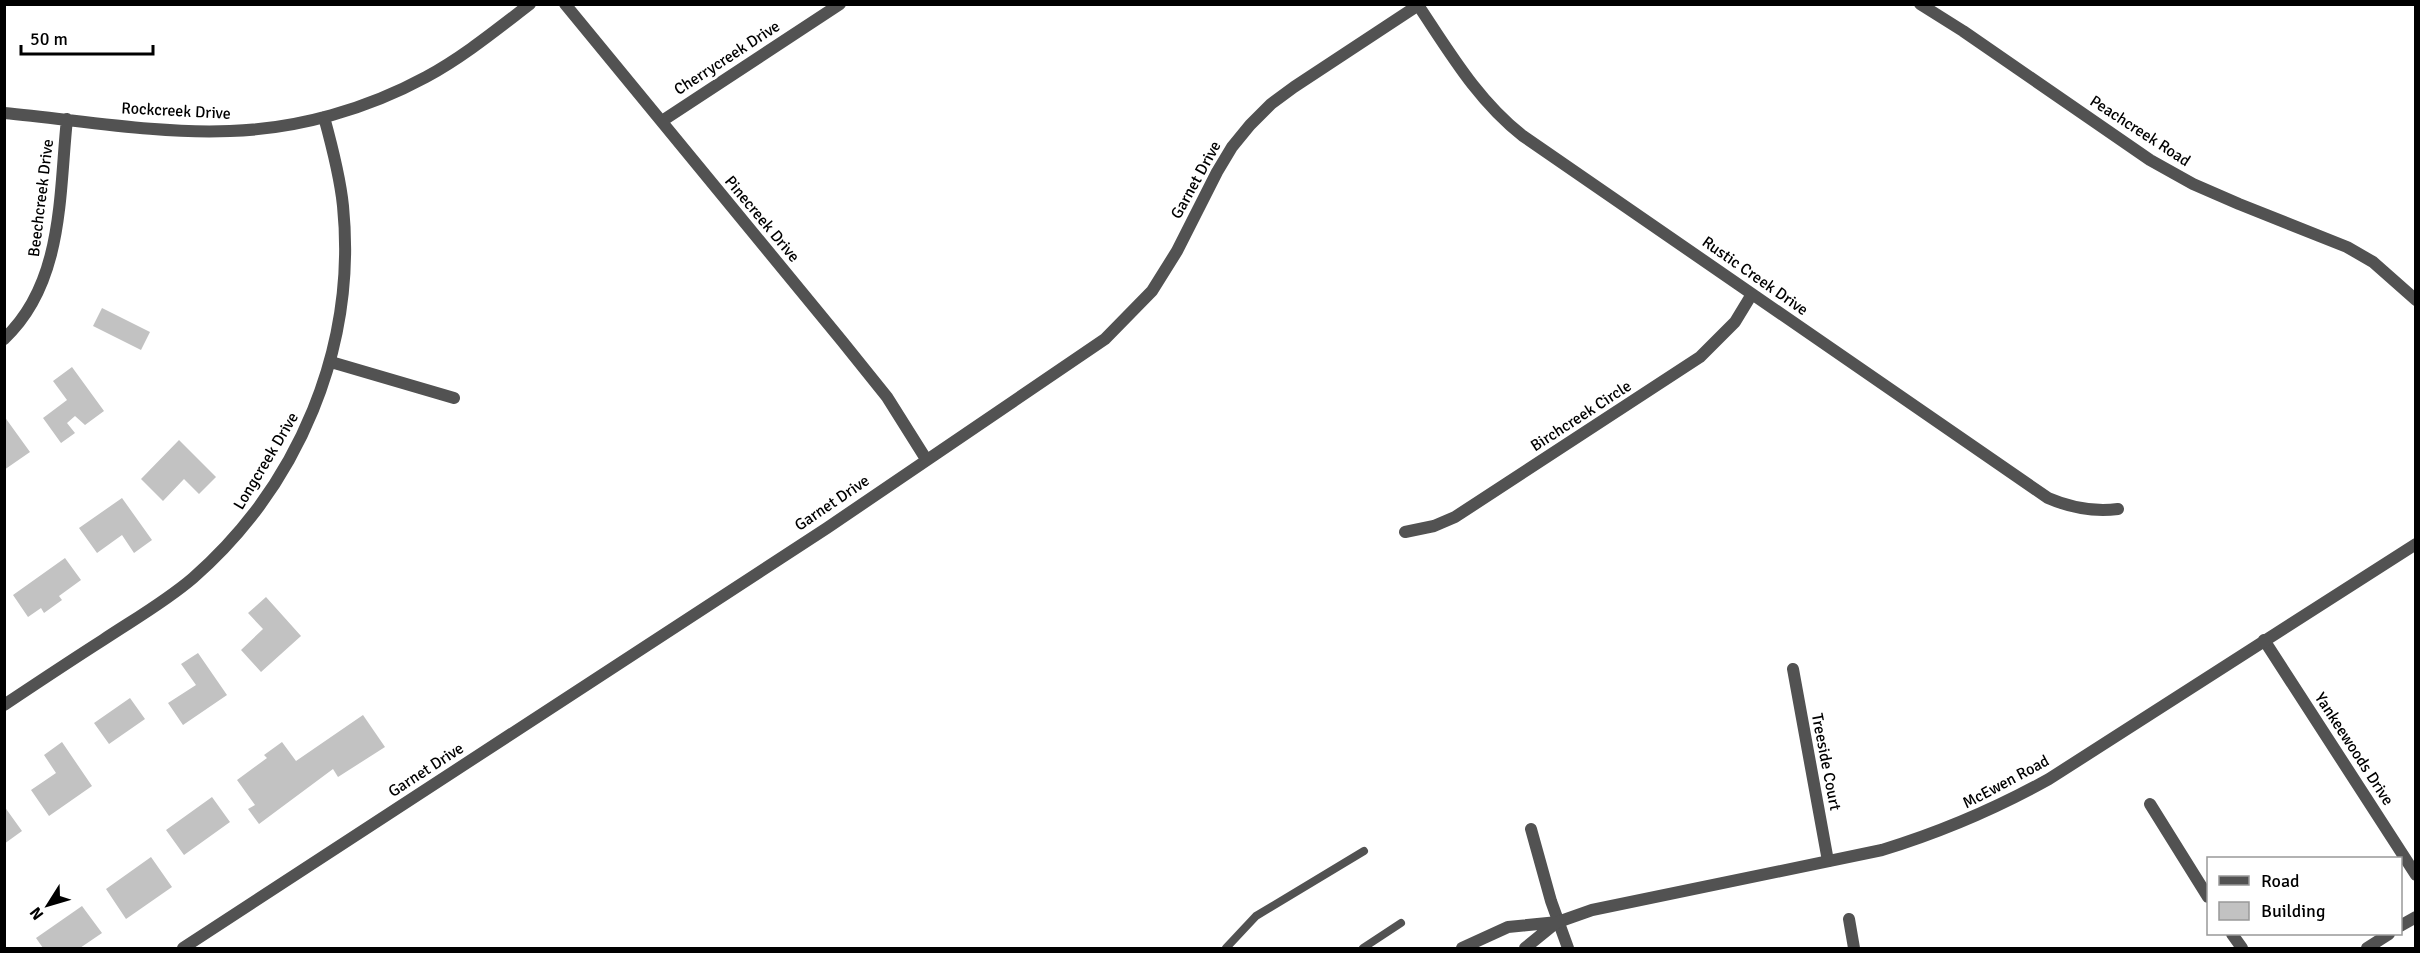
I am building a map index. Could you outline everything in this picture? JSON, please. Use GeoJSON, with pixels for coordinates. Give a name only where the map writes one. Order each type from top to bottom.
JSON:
{"type":"FeatureCollection","features":[{"type":"Feature","properties":{"kind":"street","name":"Rockcreek Drive"},"geometry":{"type":"LineString","coordinates":[[4,112],[181,131],[231,131],[285,126],[324,117],[389,95],[425,78],[459,57],[530,4]]}},
{"type":"Feature","properties":{"kind":"street","name":"Pinecreek Drive"},"geometry":{"type":"LineString","coordinates":[[565,4],[887,397],[926,459]]}},
{"type":"Feature","properties":{"kind":"street","name":"Cherrycreek Drive"},"geometry":{"type":"LineString","coordinates":[[662,121],[840,4]]}},
{"type":"Feature","properties":{"kind":"street","name":"Peachcreek Road"},"geometry":{"type":"LineString","coordinates":[[1920,4],[2150,160],[2211,192],[2348,247],[2373,262],[2415,300]]}},
{"type":"Feature","properties":{"kind":"street","name":"Rustic Creek Drive"},"geometry":{"type":"LineString","coordinates":[[1419,5],[1470,84],[1510,126],[2048,498],[2085,510],[2118,509]]}},
{"type":"Feature","properties":{"kind":"street","name":"Garnet Drive"},"geometry":{"type":"LineString","coordinates":[[183,948],[827,528],[1106,339],[1152,291],[1177,251],[1217,172],[1250,124],[1294,87],[1419,5]]}},
{"type":"Feature","properties":{"kind":"street","name":"Longcreek Drive"},"geometry":{"type":"LineString","coordinates":[[4,705],[191,580],[220,553],[260,507],[310,421],[331,362],[344,286],[346,246],[340,186],[324,117]]}},
{"type":"Feature","properties":{"kind":"street","name":"Beechcreek Drive"},"geometry":{"type":"LineString","coordinates":[[4,339],[26,315],[38,295],[54,248],[68,119]]}},
{"type":"Feature","properties":{"kind":"street","name":"Birchcreek Circle"},"geometry":{"type":"LineString","coordinates":[[1405,532],[1434,526],[1455,517],[1700,357],[1735,322],[1752,294]]}},
{"type":"Feature","properties":{"kind":"street"},"geometry":{"type":"LineString","coordinates":[[331,362],[454,398]]}},
{"type":"Feature","properties":{"kind":"street","name":"McEwen Road"},"geometry":{"type":"LineString","coordinates":[[1462,948],[1508,927],[1558,922],[1592,910],[1882,850],[1968,821],[2049,779],[2415,544]]}},
{"type":"Feature","properties":{"kind":"street","name":"Yankeewoods Drive"},"geometry":{"type":"LineString","coordinates":[[2264,640],[2415,875]]}},
{"type":"Feature","properties":{"kind":"street","name":"Treeside Court"},"geometry":{"type":"LineString","coordinates":[[1793,669],[1828,861]]}},
{"type":"Feature","properties":{"kind":"street"},"geometry":{"type":"LineString","coordinates":[[2150,804],[2207,895]]}},
{"type":"Feature","properties":{"kind":"street"},"geometry":{"type":"LineString","coordinates":[[1531,830],[1568,948]]}},
{"type":"Feature","properties":{"kind":"street"},"geometry":{"type":"LineString","coordinates":[[2402,925],[2415,916]]}},
{"type":"Feature","properties":{"kind":"street"},"geometry":{"type":"LineString","coordinates":[[1849,919],[1854,948]]}},
{"type":"Feature","properties":{"kind":"street","name":"McEwen Road"},"geometry":{"type":"LineString","coordinates":[[1525,948],[1558,922]]}},
{"type":"Feature","properties":{"kind":"street"},"geometry":{"type":"LineString","coordinates":[[2233,935],[2242,948]]}},
{"type":"Feature","properties":{"kind":"street"},"geometry":{"type":"LineString","coordinates":[[2367,948],[2386,935]]}},
{"type":"Feature","properties":{"kind":"lane"},"geometry":{"type":"LineString","coordinates":[[1228,948],[1256,916],[1364,851]]}},
{"type":"Feature","properties":{"kind":"lane"},"geometry":{"type":"LineString","coordinates":[[1363,948],[1401,923]]}},
{"type":"Feature","properties":{"kind":"building"},"geometry":{"type":"Polygon","coordinates":[[[102,308],[150,332],[141,350],[93,326],[102,308]]]}},
{"type":"Feature","properties":{"kind":"building"},"geometry":{"type":"Polygon","coordinates":[[[72,367],[104,411],[85,425],[75,416],[67,423],[75,433],[61,443],[43,418],[67,400],[53,381],[72,367]]]}},
{"type":"Feature","properties":{"kind":"building"},"geometry":{"type":"Polygon","coordinates":[[[4,416],[30,452],[4,470],[4,416]]]}},
{"type":"Feature","properties":{"kind":"building"},"geometry":{"type":"Polygon","coordinates":[[[179,440],[216,477],[199,494],[184,479],[163,501],[141,479],[179,440]]]}},
{"type":"Feature","properties":{"kind":"building"},"geometry":{"type":"Polygon","coordinates":[[[122,498],[152,540],[134,553],[122,535],[97,553],[79,528],[122,498]]]}},
{"type":"Feature","properties":{"kind":"building"},"geometry":{"type":"Polygon","coordinates":[[[65,558],[81,580],[59,596],[62,600],[44,613],[41,608],[28,617],[13,595],[65,558]]]}},
{"type":"Feature","properties":{"kind":"building"},"geometry":{"type":"Polygon","coordinates":[[[266,597],[301,636],[261,672],[241,650],[263,629],[248,613],[266,597]]]}},
{"type":"Feature","properties":{"kind":"building"},"geometry":{"type":"Polygon","coordinates":[[[198,653],[227,695],[183,725],[168,703],[196,685],[181,664],[198,653]]]}},
{"type":"Feature","properties":{"kind":"building"},"geometry":{"type":"Polygon","coordinates":[[[130,698],[145,719],[109,744],[94,723],[130,698]]]}},
{"type":"Feature","properties":{"kind":"building"},"geometry":{"type":"Polygon","coordinates":[[[363,715],[385,747],[338,777],[333,769],[259,824],[248,809],[255,805],[237,780],[267,758],[264,755],[282,742],[296,761],[363,715]]]}},
{"type":"Feature","properties":{"kind":"building"},"geometry":{"type":"Polygon","coordinates":[[[62,742],[92,786],[49,816],[31,790],[56,773],[44,755],[62,742]]]}},
{"type":"Feature","properties":{"kind":"building"},"geometry":{"type":"Polygon","coordinates":[[[212,797],[230,822],[184,855],[166,830],[212,797]]]}},
{"type":"Feature","properties":{"kind":"building"},"geometry":{"type":"Polygon","coordinates":[[[4,806],[22,831],[4,844],[4,806]]]}},
{"type":"Feature","properties":{"kind":"building"},"geometry":{"type":"Polygon","coordinates":[[[151,857],[172,887],[126,919],[106,889],[151,857]]]}},
{"type":"Feature","properties":{"kind":"building"},"geometry":{"type":"Polygon","coordinates":[[[82,906],[102,933],[80,948],[43,948],[36,938],[82,906]]]}}]}
